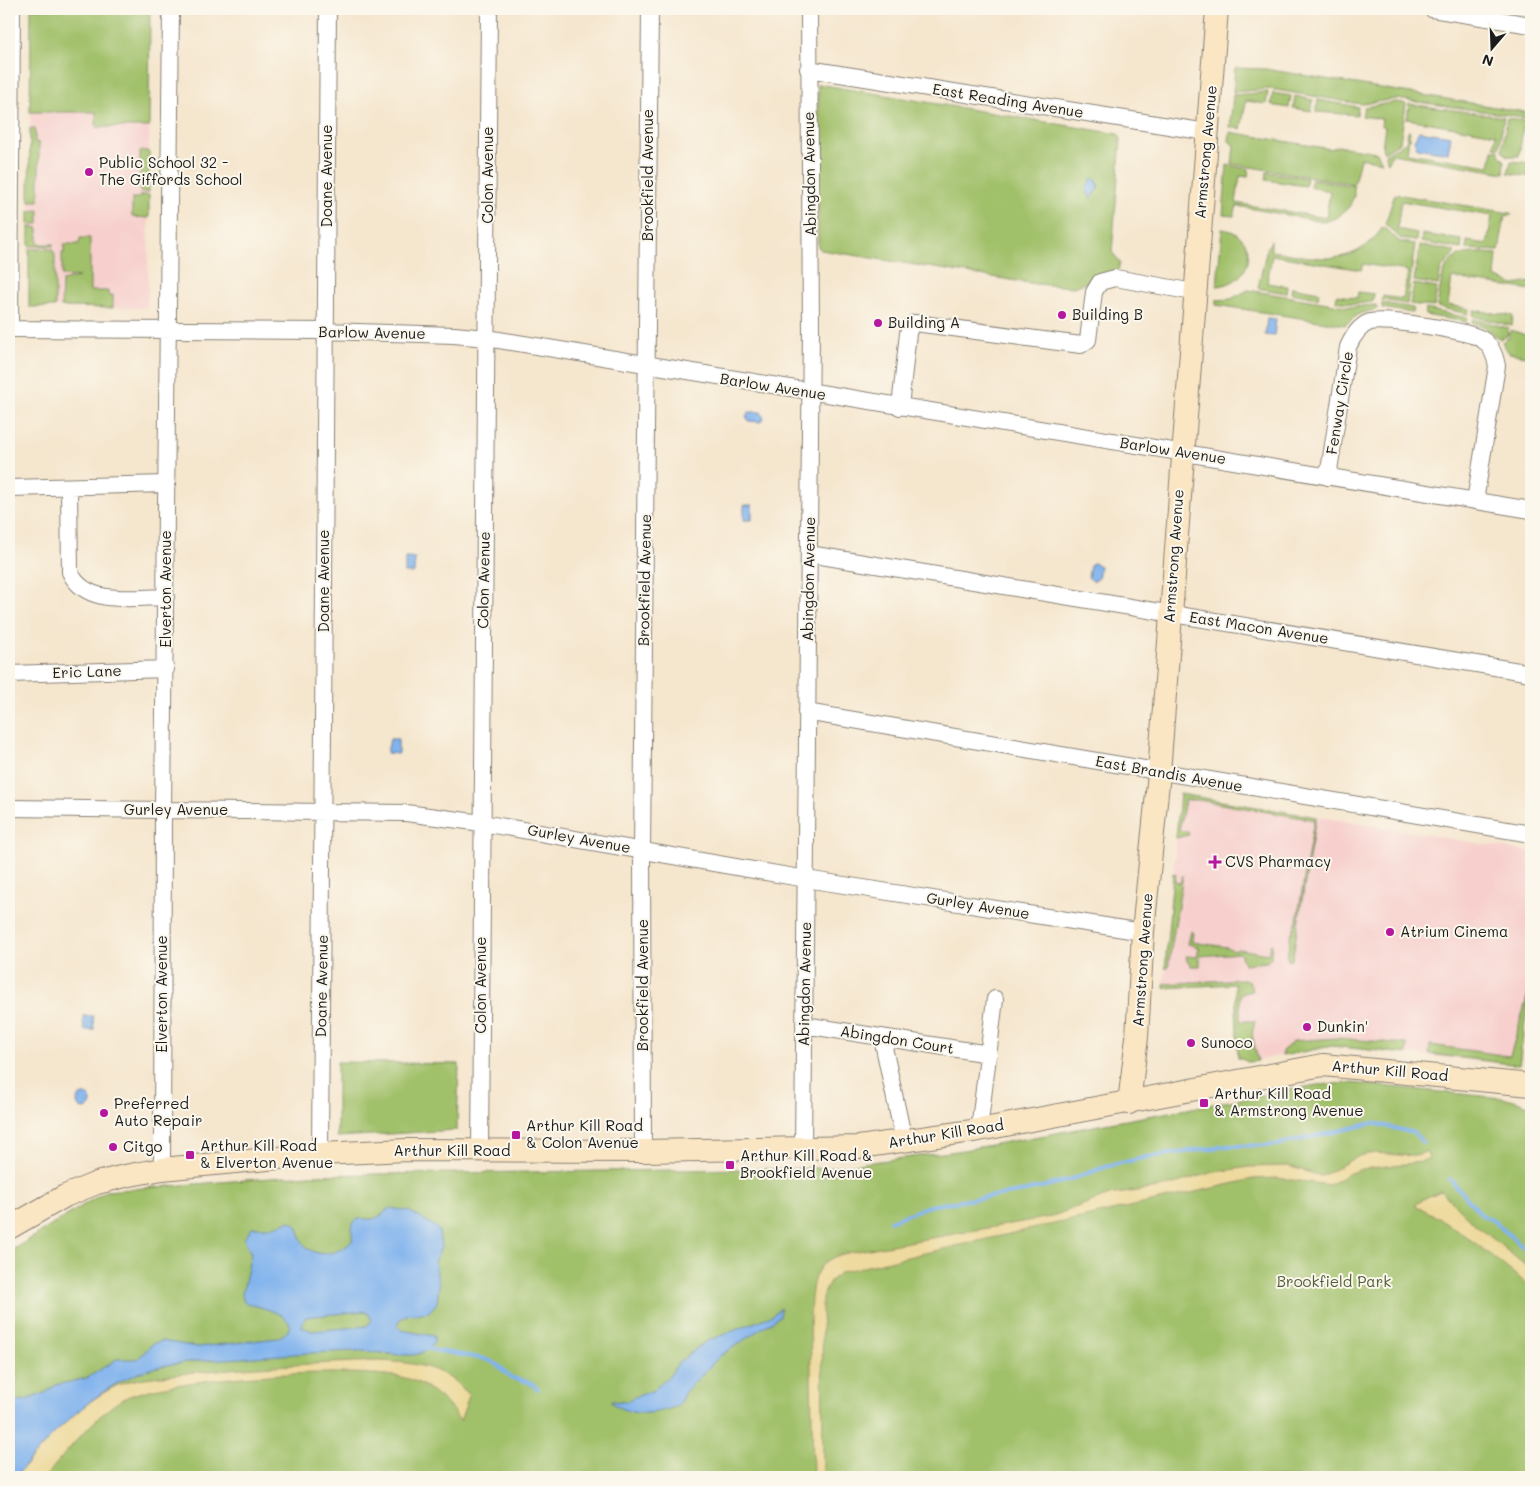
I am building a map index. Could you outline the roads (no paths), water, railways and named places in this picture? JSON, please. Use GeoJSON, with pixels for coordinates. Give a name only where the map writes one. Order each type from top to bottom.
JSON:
{"type":"FeatureCollection","features":[{"type":"Feature","properties":{"kind":"street"},"geometry":{"type":"LineString","coordinates":[[9,329],[12,9]]}},
{"type":"Feature","properties":{"kind":"street","name":"Elverton Avenue"},"geometry":{"type":"LineString","coordinates":[[162,1169],[170,9]]}},
{"type":"Feature","properties":{"kind":"street","name":"Doane Avenue"},"geometry":{"type":"LineString","coordinates":[[320,1154],[328,9]]}},
{"type":"Feature","properties":{"kind":"street","name":"Colon Avenue"},"geometry":{"type":"LineString","coordinates":[[480,1151],[489,9]]}},
{"type":"Feature","properties":{"kind":"street","name":"Brookfield Avenue"},"geometry":{"type":"LineString","coordinates":[[643,1151],[642,850],[650,9]]}},
{"type":"Feature","properties":{"kind":"street","name":"Abingdon Avenue"},"geometry":{"type":"LineString","coordinates":[[803,1148],[810,393],[809,9]]}},
{"type":"Feature","properties":{"kind":"street","name":"Armstrong Avenue"},"geometry":{"type":"LineString","coordinates":[[1129,1103],[1137,1037],[1143,932],[1159,773],[1194,292],[1217,9]]}},
{"type":"Feature","properties":{"kind":"street"},"geometry":{"type":"LineString","coordinates":[[1432,9],[1531,25]]}},
{"type":"Feature","properties":{"kind":"street","name":"East Reading Avenue"},"geometry":{"type":"LineString","coordinates":[[808,69],[1207,132]]}},
{"type":"Feature","properties":{"kind":"street"},"geometry":{"type":"LineString","coordinates":[[900,407],[908,333],[911,325],[919,322],[1081,345],[1088,340],[1094,292],[1100,282],[1115,278],[1194,292]]}},
{"type":"Feature","properties":{"kind":"street","name":"Fenway Circle"},"geometry":{"type":"LineString","coordinates":[[1328,476],[1348,347],[1359,328],[1380,320],[1466,332],[1490,345],[1497,366],[1475,501]]}},
{"type":"Feature","properties":{"kind":"street","name":"Barlow Avenue"},"geometry":{"type":"LineString","coordinates":[[9,329],[325,332],[454,335],[487,338],[810,393],[1531,510]]}},
{"type":"Feature","properties":{"kind":"street"},"geometry":{"type":"LineString","coordinates":[[9,488],[69,488],[167,484]]}},
{"type":"Feature","properties":{"kind":"street"},"geometry":{"type":"LineString","coordinates":[[69,488],[70,572],[74,582],[90,593],[110,598],[166,597]]}},
{"type":"Feature","properties":{"kind":"street","name":"East Macon Avenue"},"geometry":{"type":"LineString","coordinates":[[809,554],[1531,673]]}},
{"type":"Feature","properties":{"kind":"street","name":"Eric Lane"},"geometry":{"type":"LineString","coordinates":[[9,674],[166,669]]}},
{"type":"Feature","properties":{"kind":"street","name":"East Brandis Avenue"},"geometry":{"type":"LineString","coordinates":[[806,712],[1159,773],[1531,834]]}},
{"type":"Feature","properties":{"kind":"street","name":"Gurley Avenue"},"geometry":{"type":"LineString","coordinates":[[9,808],[163,811],[323,811],[406,814],[482,823],[806,879],[1143,932]]}},
{"type":"Feature","properties":{"kind":"street"},"geometry":{"type":"LineString","coordinates":[[978,1130],[996,1000]]}},
{"type":"Feature","properties":{"kind":"street","name":"Abingdon Court"},"geometry":{"type":"LineString","coordinates":[[804,1025],[989,1054]]}},
{"type":"Feature","properties":{"kind":"street"},"geometry":{"type":"LineString","coordinates":[[882,1038],[904,1141]]}},
{"type":"Feature","properties":{"kind":"street","name":"Arthur Kill Road"},"geometry":{"type":"LineString","coordinates":[[9,1228],[81,1188],[125,1176],[162,1169],[320,1154],[406,1150],[643,1151],[858,1146],[978,1130],[1323,1066],[1531,1085]]}},
{"type":"Feature","properties":{"kind":"water"},"geometry":{"type":"Polygon","coordinates":[[[1419,131],[1451,136],[1448,153],[1417,148],[1414,140],[1419,131]]]}},
{"type":"Feature","properties":{"kind":"water"},"geometry":{"type":"Polygon","coordinates":[[[1092,178],[1097,181],[1099,188],[1091,199],[1086,189],[1092,178]]]}},
{"type":"Feature","properties":{"kind":"water"},"geometry":{"type":"Polygon","coordinates":[[[1267,318],[1276,319],[1274,336],[1265,335],[1267,318]]]}},
{"type":"Feature","properties":{"kind":"water"},"geometry":{"type":"Polygon","coordinates":[[[749,412],[761,412],[764,418],[761,422],[749,421],[746,416],[749,412]]]}},
{"type":"Feature","properties":{"kind":"water"},"geometry":{"type":"Polygon","coordinates":[[[744,505],[752,505],[752,520],[744,520],[744,505]]]}},
{"type":"Feature","properties":{"kind":"water"},"geometry":{"type":"Polygon","coordinates":[[[405,558],[415,558],[414,573],[405,573],[405,558]]]}},
{"type":"Feature","properties":{"kind":"water"},"geometry":{"type":"Polygon","coordinates":[[[1093,563],[1100,566],[1098,579],[1093,581],[1088,577],[1090,565],[1093,563]]]}},
{"type":"Feature","properties":{"kind":"water"},"geometry":{"type":"Polygon","coordinates":[[[390,739],[398,739],[398,754],[387,753],[390,739]]]}},
{"type":"Feature","properties":{"kind":"water"},"geometry":{"type":"Polygon","coordinates":[[[83,1016],[93,1016],[94,1030],[84,1030],[83,1016]]]}},
{"type":"Feature","properties":{"kind":"water"},"geometry":{"type":"Polygon","coordinates":[[[81,1095],[87,1095],[91,1102],[87,1109],[81,1109],[77,1105],[77,1099],[81,1095]]]}},
{"type":"Feature","properties":{"kind":"water"},"geometry":{"type":"Polygon","coordinates":[[[390,1208],[409,1211],[436,1227],[439,1231],[441,1247],[435,1262],[439,1286],[437,1303],[429,1312],[406,1315],[398,1321],[398,1326],[401,1330],[434,1336],[434,1343],[427,1349],[412,1355],[358,1351],[300,1354],[207,1360],[172,1364],[150,1369],[111,1387],[93,1400],[59,1429],[15,1477],[9,1477],[9,1402],[26,1400],[45,1393],[56,1385],[87,1378],[117,1359],[138,1359],[152,1344],[162,1341],[198,1347],[278,1338],[287,1331],[289,1324],[279,1314],[244,1302],[242,1295],[251,1254],[244,1239],[252,1227],[271,1227],[290,1221],[298,1228],[301,1240],[308,1249],[314,1252],[328,1253],[341,1249],[352,1241],[352,1226],[355,1221],[361,1218],[375,1218],[390,1208]],[[364,1311],[306,1317],[302,1327],[312,1331],[367,1326],[372,1320],[368,1313],[364,1311]]]}},
{"type":"Feature","properties":{"kind":"water"},"geometry":{"type":"Polygon","coordinates":[[[781,1308],[780,1316],[720,1356],[685,1392],[678,1406],[653,1413],[636,1413],[620,1408],[612,1403],[612,1401],[626,1402],[654,1390],[671,1374],[679,1362],[705,1342],[771,1316],[781,1308]]]}},
{"type":"Feature","properties":{"kind":"waterway"},"geometry":{"type":"LineString","coordinates":[[890,1221],[929,1206],[1026,1191],[1069,1180],[1108,1166],[1147,1157],[1228,1146],[1276,1145],[1373,1123],[1414,1133],[1423,1143]]}},
{"type":"Feature","properties":{"kind":"waterway"},"geometry":{"type":"LineString","coordinates":[[1450,1179],[1482,1215],[1494,1221],[1531,1255]]}},
{"type":"Feature","properties":{"kind":"waterway"},"geometry":{"type":"LineString","coordinates":[[422,1348],[485,1359],[495,1363],[512,1378],[529,1382],[538,1389]]}},
{"type":"Feature","properties":{"kind":"place","name":"Public School 32 - The Giffords School"},"geometry":{"type":"Point","coordinates":[89,172]}},
{"type":"Feature","properties":{"kind":"place","name":"Building B"},"geometry":{"type":"Point","coordinates":[1062,315]}},
{"type":"Feature","properties":{"kind":"place","name":"Building A"},"geometry":{"type":"Point","coordinates":[878,323]}},
{"type":"Feature","properties":{"kind":"place","name":"CVS Pharmacy"},"geometry":{"type":"Point","coordinates":[1215,862]}},
{"type":"Feature","properties":{"kind":"place","name":"Atrium Cinema"},"geometry":{"type":"Point","coordinates":[1390,932]}},
{"type":"Feature","properties":{"kind":"place","name":"Dunkin'"},"geometry":{"type":"Point","coordinates":[1307,1027]}},
{"type":"Feature","properties":{"kind":"place","name":"Sunoco"},"geometry":{"type":"Point","coordinates":[1191,1043]}},
{"type":"Feature","properties":{"kind":"place","name":"Arthur Kill Road & Armstrong Avenue"},"geometry":{"type":"Point","coordinates":[1204,1103]}},
{"type":"Feature","properties":{"kind":"place","name":"Preferred Auto Repair"},"geometry":{"type":"Point","coordinates":[104,1113]}},
{"type":"Feature","properties":{"kind":"place","name":"Arthur Kill Road & Colon Avenue"},"geometry":{"type":"Point","coordinates":[516,1135]}},
{"type":"Feature","properties":{"kind":"place","name":"Citgo"},"geometry":{"type":"Point","coordinates":[113,1147]}},
{"type":"Feature","properties":{"kind":"place","name":"Arthur Kill Road & Elverton Avenue"},"geometry":{"type":"Point","coordinates":[190,1155]}},
{"type":"Feature","properties":{"kind":"place","name":"Arthur Kill Road & Brookfield Avenue"},"geometry":{"type":"Point","coordinates":[730,1165]}},
{"type":"Feature","properties":{"kind":"park label","name":"Brookfield Park"},"geometry":{"type":"Point","coordinates":[1334,1282]}}]}
